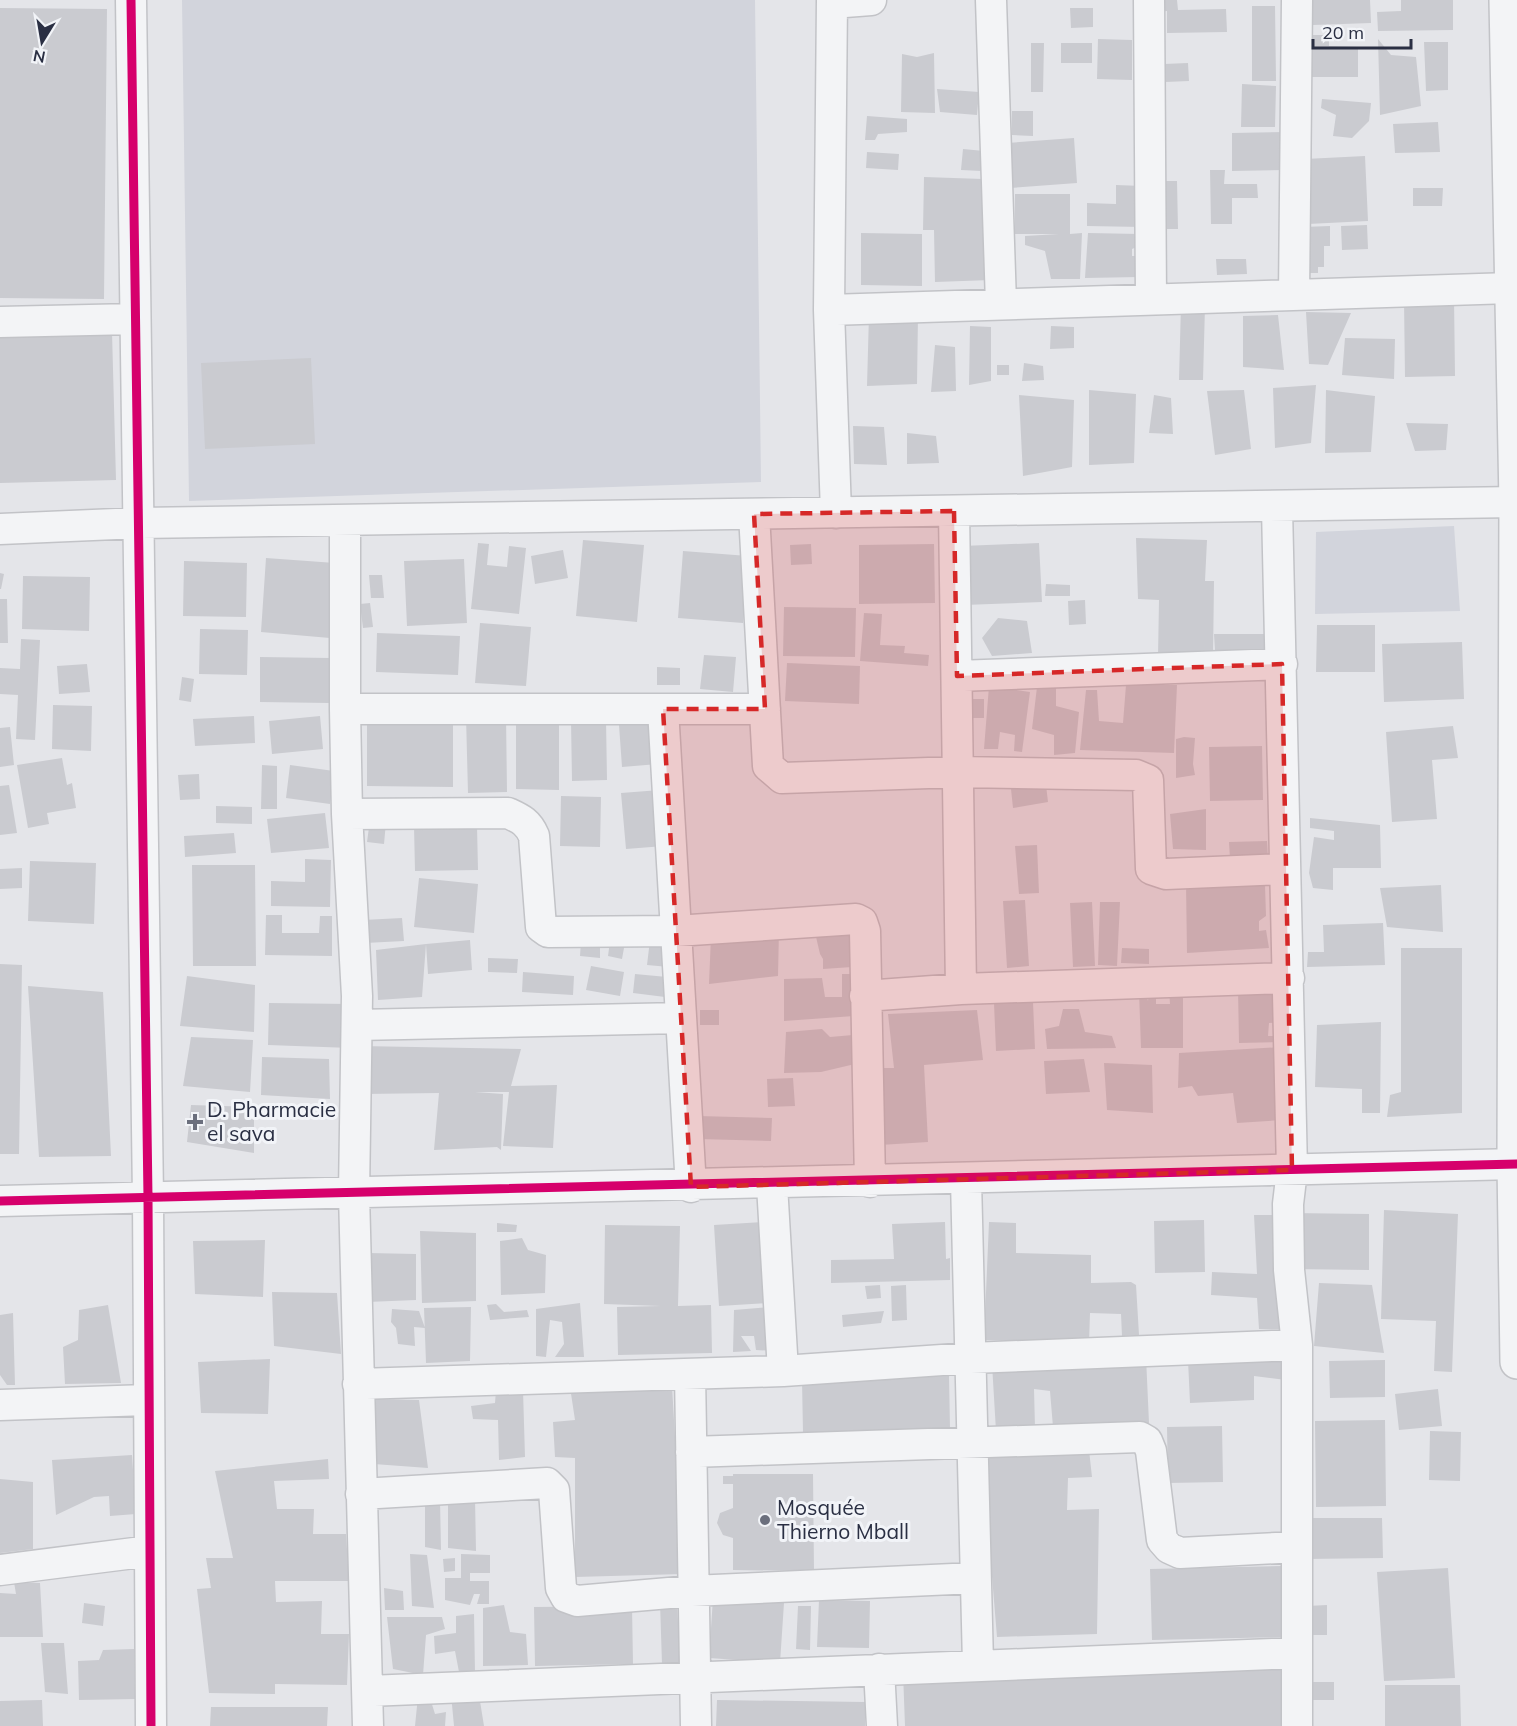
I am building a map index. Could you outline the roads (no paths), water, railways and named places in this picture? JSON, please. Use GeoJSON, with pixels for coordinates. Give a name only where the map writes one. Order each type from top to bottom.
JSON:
{"type":"FeatureCollection","features":[{"type":"Feature","properties":{"kind":"street"},"geometry":{"type":"LineString","coordinates":[[132,0],[134,319],[148,1197],[147,1400],[151,1726]]}},
{"type":"Feature","properties":{"kind":"street"},"geometry":{"type":"LineString","coordinates":[[836,513],[829,309],[832,1],[871,0]]}},
{"type":"Feature","properties":{"kind":"street"},"geometry":{"type":"LineString","coordinates":[[991,0],[1000,304]]}},
{"type":"Feature","properties":{"kind":"street"},"geometry":{"type":"LineString","coordinates":[[1149,0],[1151,299]]}},
{"type":"Feature","properties":{"kind":"street"},"geometry":{"type":"LineString","coordinates":[[1294,295],[1296,0]]}},
{"type":"Feature","properties":{"kind":"street"},"geometry":{"type":"LineString","coordinates":[[1510,8],[1511,288],[1516,502],[1517,1362]]}},
{"type":"Feature","properties":{"kind":"street"},"geometry":{"type":"LineString","coordinates":[[829,309],[1511,288]]}},
{"type":"Feature","properties":{"kind":"street"},"geometry":{"type":"LineString","coordinates":[[0,322],[134,319]]}},
{"type":"Feature","properties":{"kind":"street"},"geometry":{"type":"LineString","coordinates":[[0,529],[139,523],[1277,508],[1516,502]]}},
{"type":"Feature","properties":{"kind":"street"},"geometry":{"type":"LineString","coordinates":[[1277,508],[1282,664],[1283,869],[1289,978],[1292,1170],[1288,1204],[1289,1270],[1297,1345],[1296,1653],[1298,1726]]}},
{"type":"Feature","properties":{"kind":"street"},"geometry":{"type":"LineString","coordinates":[[954,512],[961,989]]}},
{"type":"Feature","properties":{"kind":"street"},"geometry":{"type":"LineString","coordinates":[[754,514],[768,766],[782,778],[958,772],[1143,777],[1148,780],[1151,869],[1166,874],[1283,869]]}},
{"type":"Feature","properties":{"kind":"street"},"geometry":{"type":"LineString","coordinates":[[345,520],[347,814],[357,1025],[354,1054],[354,1194],[368,1726]]}},
{"type":"Feature","properties":{"kind":"street"},"geometry":{"type":"LineString","coordinates":[[957,676],[1282,664]]}},
{"type":"Feature","properties":{"kind":"street"},"geometry":{"type":"LineString","coordinates":[[663,708],[691,1186]]}},
{"type":"Feature","properties":{"kind":"street"},"geometry":{"type":"LineString","coordinates":[[345,709],[765,709]]}},
{"type":"Feature","properties":{"kind":"street"},"geometry":{"type":"LineString","coordinates":[[347,814],[508,813],[528,823],[534,836],[541,927],[548,932],[676,931],[856,919],[862,922],[865,931],[870,1182]]}},
{"type":"Feature","properties":{"kind":"street"},"geometry":{"type":"LineString","coordinates":[[866,996],[961,989],[1289,978]]}},
{"type":"Feature","properties":{"kind":"street"},"geometry":{"type":"LineString","coordinates":[[357,1025],[681,1018]]}},
{"type":"Feature","properties":{"kind":"street"},"geometry":{"type":"LineString","coordinates":[[0,1201],[772,1185],[1516,1164]]}},
{"type":"Feature","properties":{"kind":"street"},"geometry":{"type":"LineString","coordinates":[[966,1180],[978,1664]]}},
{"type":"Feature","properties":{"kind":"street"},"geometry":{"type":"LineString","coordinates":[[772,1185],[783,1371]]}},
{"type":"Feature","properties":{"kind":"street"},"geometry":{"type":"LineString","coordinates":[[358,1383],[783,1371],[971,1358],[1297,1345]]}},
{"type":"Feature","properties":{"kind":"street"},"geometry":{"type":"LineString","coordinates":[[690,1374],[696,1726]]}},
{"type":"Feature","properties":{"kind":"street"},"geometry":{"type":"LineString","coordinates":[[0,1404],[147,1400]]}},
{"type":"Feature","properties":{"kind":"street"},"geometry":{"type":"LineString","coordinates":[[691,1452],[1140,1437],[1147,1441],[1151,1451],[1162,1540],[1169,1548],[1180,1553],[1297,1547]]}},
{"type":"Feature","properties":{"kind":"street"},"geometry":{"type":"LineString","coordinates":[[361,1494],[547,1483],[554,1490],[561,1588],[566,1597],[578,1601],[692,1591],[975,1578]]}},
{"type":"Feature","properties":{"kind":"street"},"geometry":{"type":"LineString","coordinates":[[0,1570],[150,1551]]}},
{"type":"Feature","properties":{"kind":"street"},"geometry":{"type":"LineString","coordinates":[[368,1691],[978,1664],[1296,1653]]}},
{"type":"Feature","properties":{"kind":"street"},"geometry":{"type":"LineString","coordinates":[[879,1669],[882,1726]]}},
{"type":"Feature","properties":{"kind":"place","name":"D. Pharmacie el sava"},"geometry":{"type":"Point","coordinates":[195,1122]}},
{"type":"Feature","properties":{"kind":"place","name":"Mosquée Thierno Mball"},"geometry":{"type":"Point","coordinates":[765,1520]}}]}
